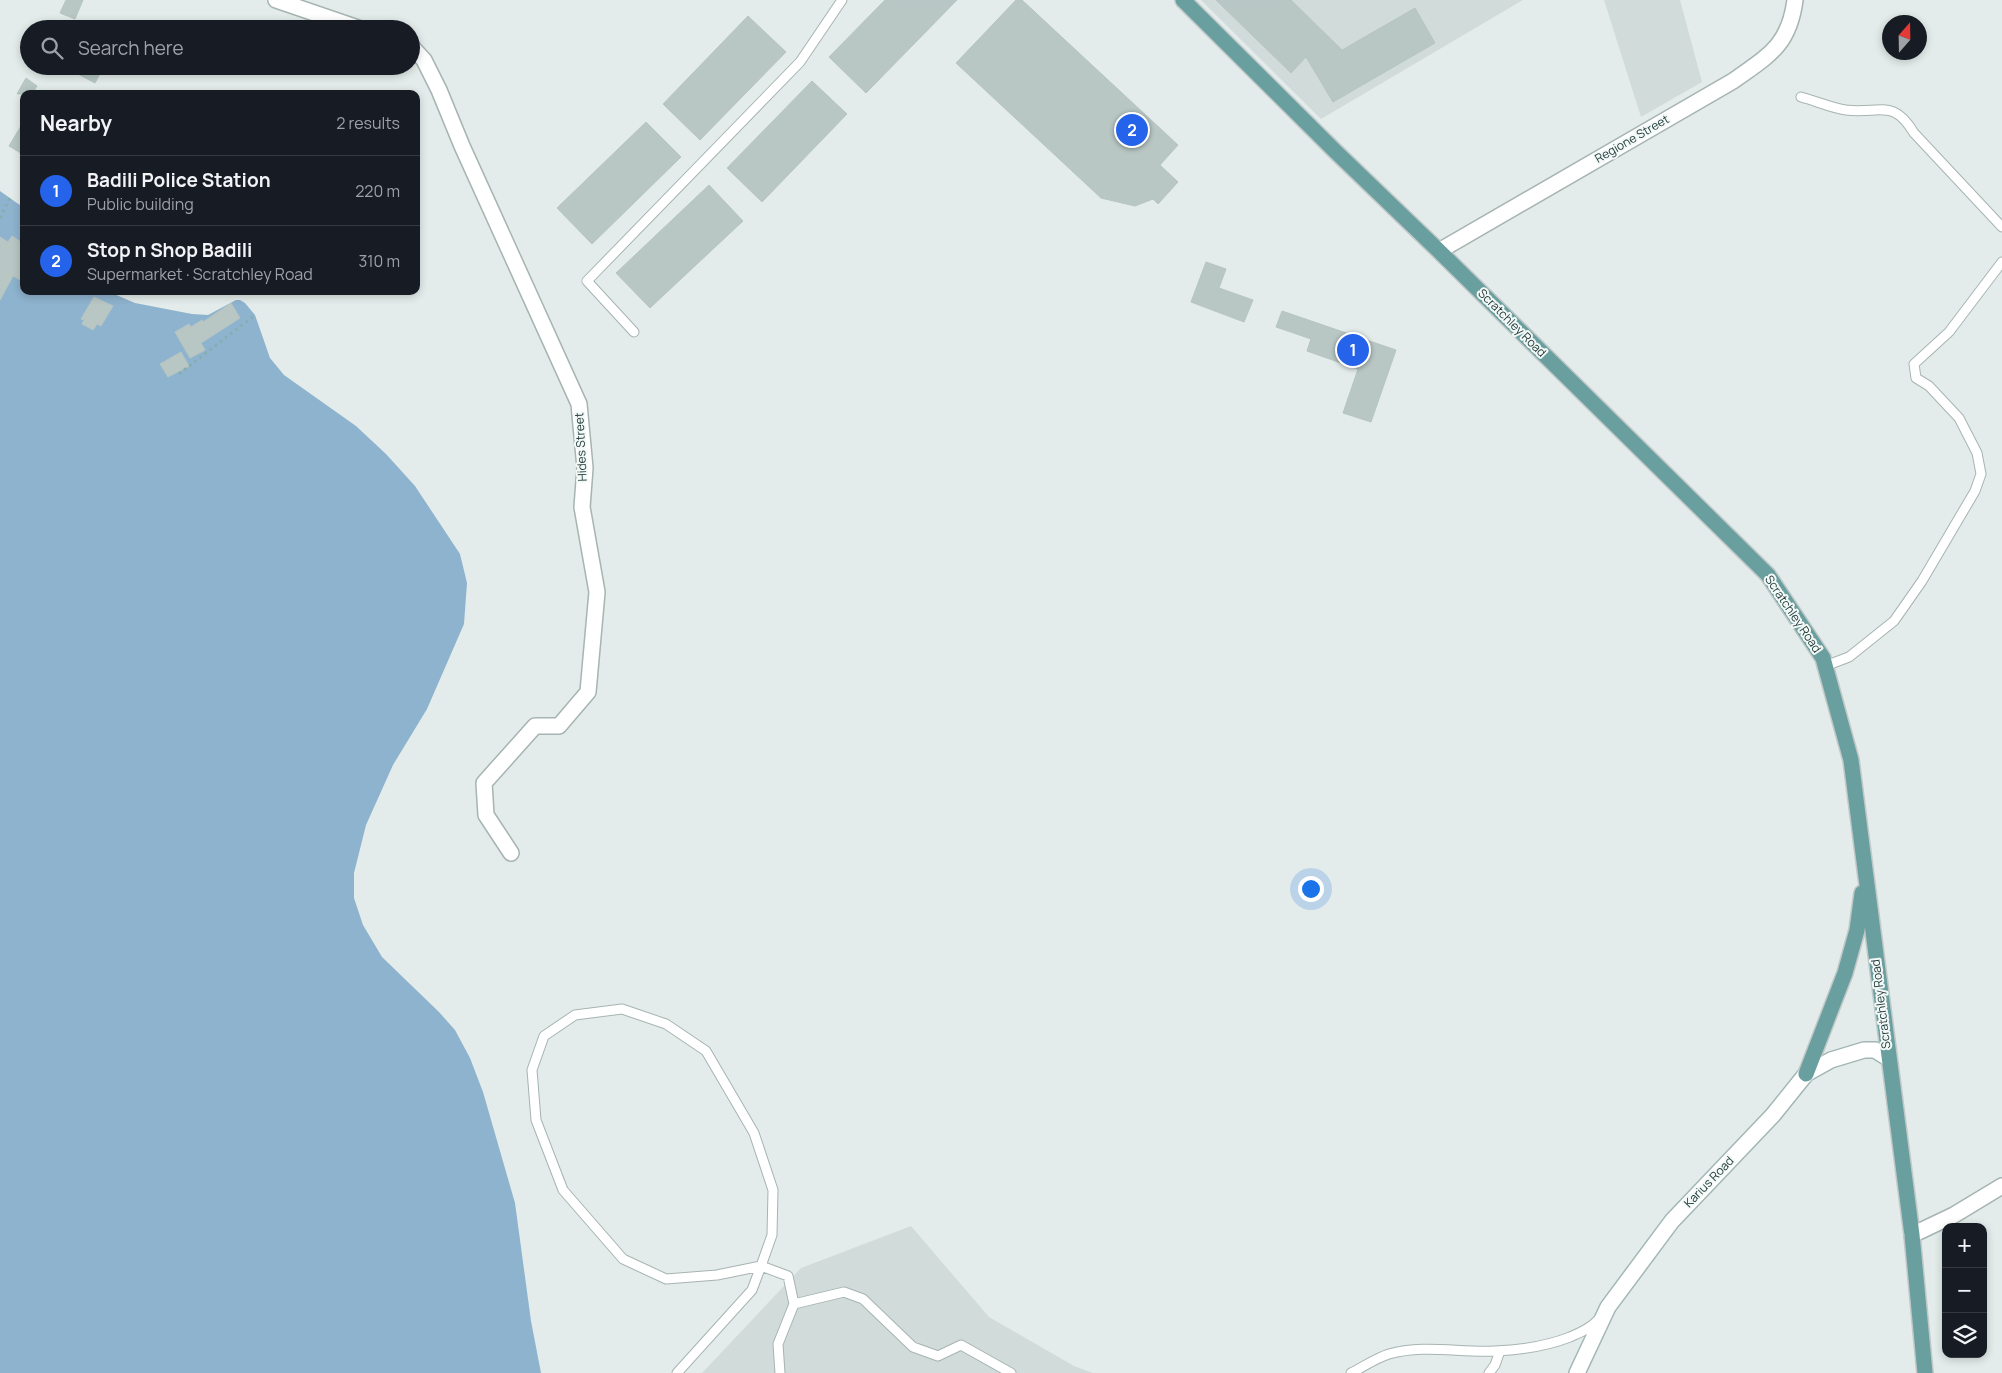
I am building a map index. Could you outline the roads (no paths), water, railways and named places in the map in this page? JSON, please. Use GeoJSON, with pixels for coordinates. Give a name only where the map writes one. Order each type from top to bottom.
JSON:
{"type":"FeatureCollection","features":[{"type":"Feature","properties":{"kind":"main road","name":"Scratchley Road"},"geometry":{"type":"LineString","coordinates":[[1183,0],[1768,575],[1823,658],[1851,760],[1912,1235],[1925,1373]]}},
{"type":"Feature","properties":{"kind":"main road"},"geometry":{"type":"LineString","coordinates":[[1806,1074],[1845,973],[1857,930],[1865,872]]}},
{"type":"Feature","properties":{"kind":"street"},"geometry":{"type":"LineString","coordinates":[[276,0],[335,20]]}},
{"type":"Feature","properties":{"kind":"street","name":"Regione Street"},"geometry":{"type":"LineString","coordinates":[[1439,251],[1733,80],[1764,59],[1773,52],[1788,31],[1795,0]]}},
{"type":"Feature","properties":{"kind":"street","name":"Hides Street"},"geometry":{"type":"LineString","coordinates":[[420,56],[439,90],[462,146],[579,404],[585,468],[582,507],[596,592],[588,692],[558,726],[535,726],[484,783],[486,815],[511,853]]}},
{"type":"Feature","properties":{"kind":"street","name":"Karius Road"},"geometry":{"type":"LineString","coordinates":[[1577,1373],[1608,1308],[1672,1222],[1773,1115],[1806,1074],[1831,1060],[1864,1050],[1876,1050],[1888,1058]]}},
{"type":"Feature","properties":{"kind":"street"},"geometry":{"type":"LineString","coordinates":[[1912,1235],[1954,1215],[2002,1186]]}},
{"type":"Feature","properties":{"kind":"lane"},"geometry":{"type":"LineString","coordinates":[[634,332],[587,281],[800,62],[842,0]]}},
{"type":"Feature","properties":{"kind":"lane"},"geometry":{"type":"LineString","coordinates":[[1801,97],[1846,110],[1892,110],[1905,118],[1914,133],[2002,227]]}},
{"type":"Feature","properties":{"kind":"lane"},"geometry":{"type":"LineString","coordinates":[[1825,666],[1849,657],[1894,622],[1922,581],[1975,491],[1981,474],[1977,453],[1958,418],[1929,386],[1916,378],[1914,364],[1949,332],[2002,262]]}},
{"type":"Feature","properties":{"kind":"lane"},"geometry":{"type":"LineString","coordinates":[[677,1373],[752,1290],[761,1266],[772,1234],[773,1190],[754,1132],[706,1051],[666,1024],[622,1009],[575,1015],[544,1036],[532,1070],[536,1120],[563,1190],[623,1259],[666,1279],[717,1274],[761,1266],[788,1276],[794,1304],[778,1344],[780,1373]]}},
{"type":"Feature","properties":{"kind":"lane"},"geometry":{"type":"LineString","coordinates":[[794,1304],[844,1292],[864,1299],[913,1347],[938,1356],[961,1345],[1011,1373]]}},
{"type":"Feature","properties":{"kind":"lane"},"geometry":{"type":"LineString","coordinates":[[1351,1373],[1388,1354],[1455,1349],[1500,1351],[1534,1347],[1562,1340],[1595,1324],[1608,1308]]}},
{"type":"Feature","properties":{"kind":"lane"},"geometry":{"type":"LineString","coordinates":[[1489,1373],[1495,1365],[1500,1351]]}},
{"type":"Feature","properties":{"kind":"water"},"geometry":{"type":"Polygon","coordinates":[[[0,191],[20,205],[20,295],[116,295],[135,303],[192,314],[208,315],[236,300],[240,300],[255,315],[270,358],[284,375],[356,426],[386,454],[415,486],[460,554],[467,583],[464,624],[427,709],[393,765],[366,825],[354,873],[354,898],[363,925],[382,957],[455,1030],[470,1058],[483,1092],[515,1203],[531,1321],[541,1373],[0,1373],[0,191]]]}},
{"type":"Feature","properties":{"kind":"place","name":"Stop n Shop Badili"},"geometry":{"type":"Point","coordinates":[1132,130]}},
{"type":"Feature","properties":{"kind":"place","name":"Badili Police Station"},"geometry":{"type":"Point","coordinates":[1353,350]}}]}
